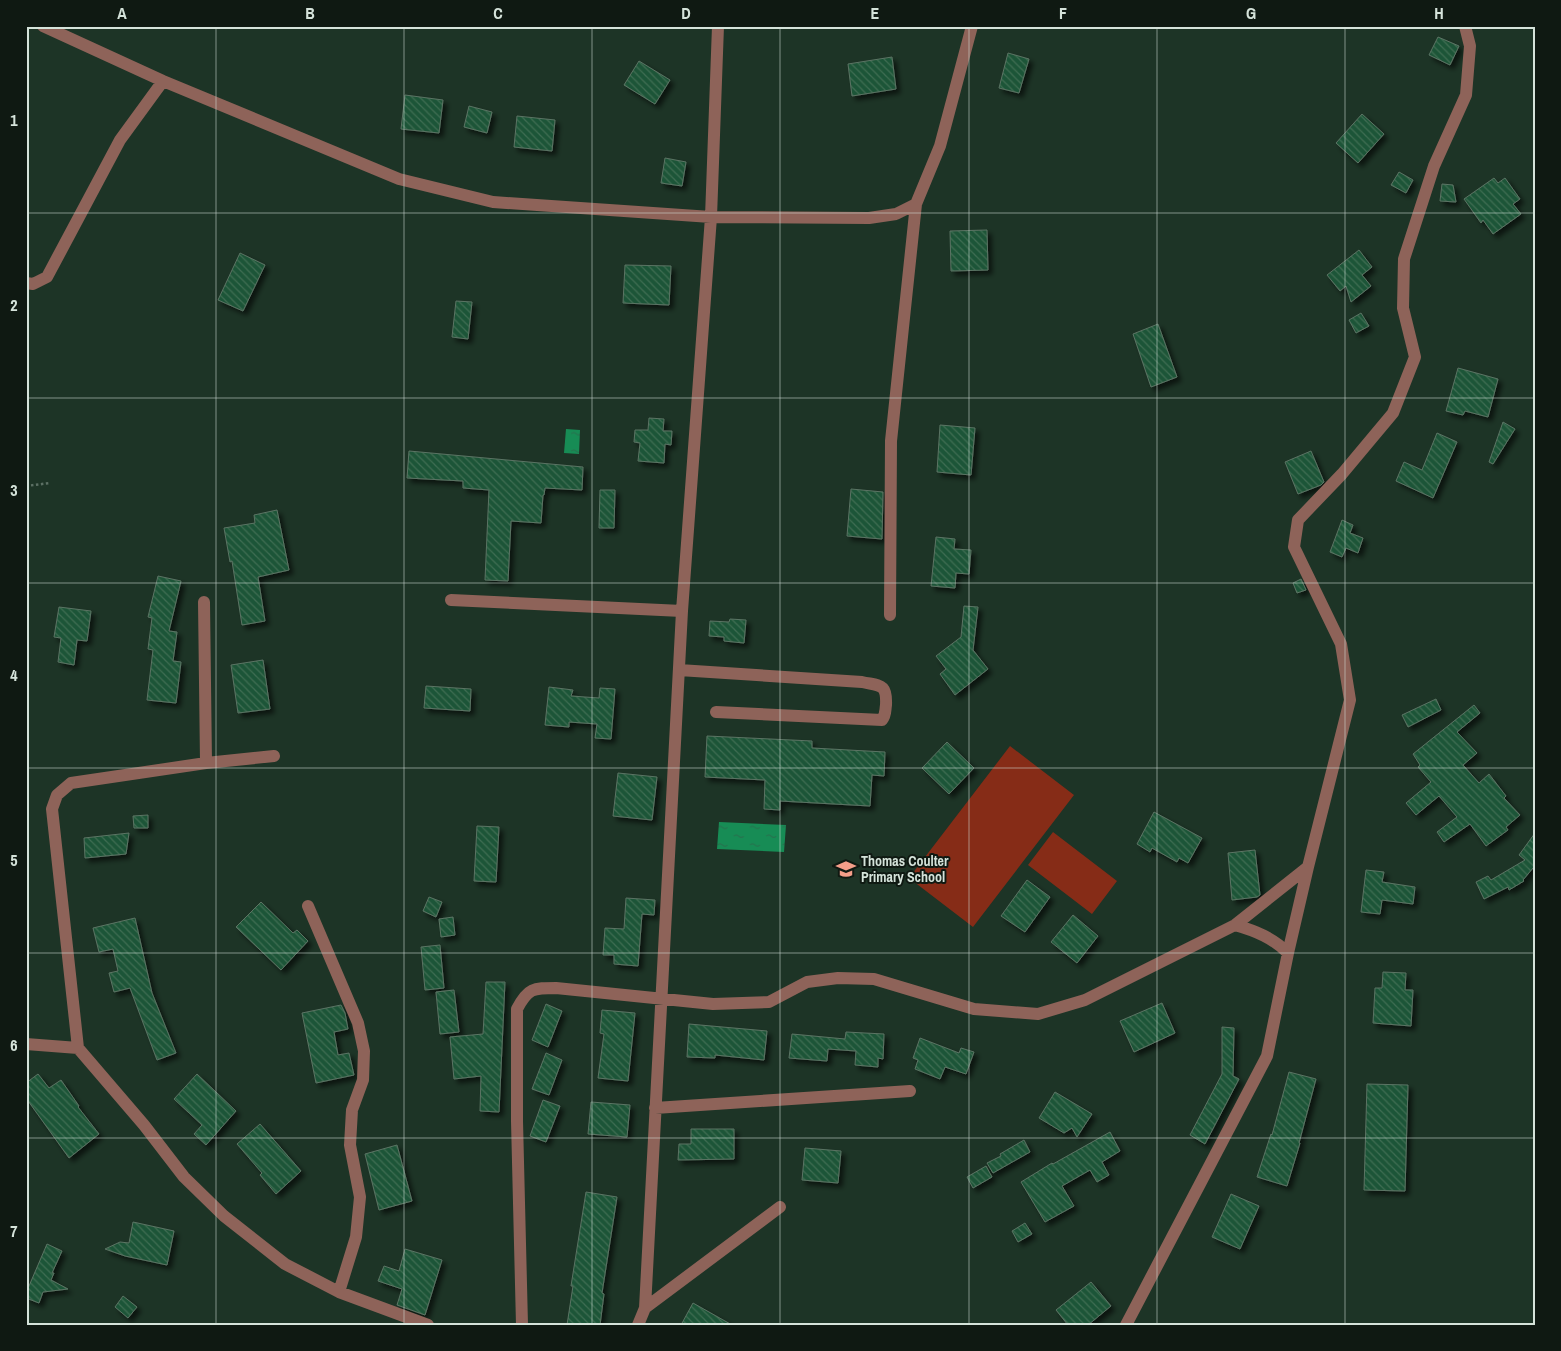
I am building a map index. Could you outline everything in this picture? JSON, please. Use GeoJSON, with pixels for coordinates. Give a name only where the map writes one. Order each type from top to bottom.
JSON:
{"type":"FeatureCollection","features":[{"type":"Feature","properties":{"kind":"street"},"geometry":{"type":"LineString","coordinates":[[43,26],[163,81],[399,179],[493,202],[711,217],[870,218],[896,214],[916,204]]}},
{"type":"Feature","properties":{"kind":"street"},"geometry":{"type":"LineString","coordinates":[[638,1325],[644,1308],[682,611],[711,217],[718,26]]}},
{"type":"Feature","properties":{"kind":"street"},"geometry":{"type":"LineString","coordinates":[[890,616],[891,441],[916,204],[940,146],[972,26]]}},
{"type":"Feature","properties":{"kind":"street"},"geometry":{"type":"LineString","coordinates":[[1126,1325],[1267,1056],[1308,867],[1350,700],[1341,644],[1294,547],[1298,520],[1342,474],[1393,413],[1414,357],[1403,308],[1404,259],[1434,166],[1466,95],[1470,46],[1465,26]]}},
{"type":"Feature","properties":{"kind":"street"},"geometry":{"type":"LineString","coordinates":[[26,283],[33,284],[47,277],[120,140],[163,81]]}},
{"type":"Feature","properties":{"kind":"street"},"geometry":{"type":"LineString","coordinates":[[451,600],[682,611]]}},
{"type":"Feature","properties":{"kind":"street"},"geometry":{"type":"LineString","coordinates":[[204,602],[206,763]]}},
{"type":"Feature","properties":{"kind":"street"},"geometry":{"type":"LineString","coordinates":[[679,670],[862,682],[878,685],[884,688],[887,693],[885,716],[882,720],[716,712]]}},
{"type":"Feature","properties":{"kind":"street"},"geometry":{"type":"LineString","coordinates":[[274,756],[206,763],[71,783],[57,795],[52,810],[78,1048],[184,1177],[224,1216],[285,1264],[339,1292],[428,1325]]}},
{"type":"Feature","properties":{"kind":"street"},"geometry":{"type":"LineString","coordinates":[[522,1325],[517,1121],[517,1009],[525,995],[538,988],[556,988],[713,1004],[769,1002],[807,982],[856,978],[874,979],[974,1009],[1038,1014],[1084,1000],[1235,925],[1308,867]]}},
{"type":"Feature","properties":{"kind":"street"},"geometry":{"type":"LineString","coordinates":[[308,906],[358,1023],[364,1050],[363,1080],[352,1110],[350,1136],[360,1197],[356,1237],[339,1292]]}},
{"type":"Feature","properties":{"kind":"street"},"geometry":{"type":"LineString","coordinates":[[1235,925],[1257,932],[1279,945],[1288,953]]}},
{"type":"Feature","properties":{"kind":"street"},"geometry":{"type":"LineString","coordinates":[[26,1044],[78,1048]]}},
{"type":"Feature","properties":{"kind":"street"},"geometry":{"type":"LineString","coordinates":[[655,1108],[910,1091]]}},
{"type":"Feature","properties":{"kind":"street"},"geometry":{"type":"LineString","coordinates":[[644,1308],[780,1207]]}},
{"type":"Feature","properties":{"kind":"path"},"geometry":{"type":"LineString","coordinates":[[26,486],[50,483]]}},
{"type":"Feature","properties":{"kind":"shaded area"},"geometry":{"type":"Polygon","coordinates":[[[1010,746],[1074,795],[973,927],[909,878],[1010,746]]]}},
{"type":"Feature","properties":{"kind":"shaded area"},"geometry":{"type":"Polygon","coordinates":[[[1053,832],[1117,881],[1092,914],[1028,865],[1053,832]]]}},
{"type":"Feature","properties":{"kind":"water"},"geometry":{"type":"Polygon","coordinates":[[[566,429],[580,430],[579,454],[564,453],[566,429]]]}},
{"type":"Feature","properties":{"kind":"water"},"geometry":{"type":"Polygon","coordinates":[[[719,822],[786,825],[784,852],[717,849],[719,822]]]}},
{"type":"Feature","properties":{"kind":"building"},"geometry":{"type":"Polygon","coordinates":[[[1438,37],[1459,46],[1450,65],[1429,55],[1438,37]]]}},
{"type":"Feature","properties":{"kind":"building"},"geometry":{"type":"Polygon","coordinates":[[[1008,53],[1029,59],[1019,93],[999,88],[1008,53]]]}},
{"type":"Feature","properties":{"kind":"building"},"geometry":{"type":"Polygon","coordinates":[[[892,57],[896,89],[852,96],[848,64],[892,57]]]}},
{"type":"Feature","properties":{"kind":"building"},"geometry":{"type":"Polygon","coordinates":[[[639,61],[670,80],[655,104],[624,85],[639,61]]]}},
{"type":"Feature","properties":{"kind":"building"},"geometry":{"type":"Polygon","coordinates":[[[405,95],[443,100],[439,133],[401,129],[405,95]]]}},
{"type":"Feature","properties":{"kind":"building"},"geometry":{"type":"Polygon","coordinates":[[[469,106],[492,112],[487,133],[464,127],[469,106]]]}},
{"type":"Feature","properties":{"kind":"building"},"geometry":{"type":"Polygon","coordinates":[[[1362,114],[1384,134],[1358,163],[1336,143],[1362,114]]]}},
{"type":"Feature","properties":{"kind":"building"},"geometry":{"type":"Polygon","coordinates":[[[517,116],[555,120],[552,151],[514,147],[517,116]]]}},
{"type":"Feature","properties":{"kind":"building"},"geometry":{"type":"Polygon","coordinates":[[[665,158],[686,162],[682,186],[661,183],[665,158]]]}},
{"type":"Feature","properties":{"kind":"building"},"geometry":{"type":"Polygon","coordinates":[[[1399,172],[1413,180],[1406,193],[1391,185],[1399,172]]]}},
{"type":"Feature","properties":{"kind":"building"},"geometry":{"type":"Polygon","coordinates":[[[1494,178],[1498,183],[1505,178],[1520,199],[1513,204],[1521,214],[1493,234],[1483,220],[1481,223],[1464,199],[1494,178]]]}},
{"type":"Feature","properties":{"kind":"building"},"geometry":{"type":"Polygon","coordinates":[[[1442,184],[1453,185],[1456,202],[1440,201],[1442,184]]]}},
{"type":"Feature","properties":{"kind":"building"},"geometry":{"type":"Polygon","coordinates":[[[987,230],[988,270],[951,271],[950,231],[987,230]]]}},
{"type":"Feature","properties":{"kind":"building"},"geometry":{"type":"Polygon","coordinates":[[[1359,250],[1372,267],[1362,275],[1371,286],[1351,302],[1346,286],[1340,291],[1327,275],[1359,250]]]}},
{"type":"Feature","properties":{"kind":"building"},"geometry":{"type":"Polygon","coordinates":[[[240,253],[265,265],[243,311],[218,300],[240,253]]]}},
{"type":"Feature","properties":{"kind":"building"},"geometry":{"type":"Polygon","coordinates":[[[625,265],[671,266],[669,305],[623,303],[625,265]]]}},
{"type":"Feature","properties":{"kind":"building"},"geometry":{"type":"Polygon","coordinates":[[[456,301],[472,302],[468,339],[452,337],[456,301]]]}},
{"type":"Feature","properties":{"kind":"building"},"geometry":{"type":"Polygon","coordinates":[[[1361,313],[1369,326],[1356,333],[1349,320],[1361,313]]]}},
{"type":"Feature","properties":{"kind":"building"},"geometry":{"type":"Polygon","coordinates":[[[1158,324],[1177,377],[1151,387],[1133,334],[1158,324]]]}},
{"type":"Feature","properties":{"kind":"building"},"geometry":{"type":"Polygon","coordinates":[[[1458,368],[1498,379],[1488,417],[1465,411],[1463,415],[1446,411],[1458,368]]]}},
{"type":"Feature","properties":{"kind":"building"},"geometry":{"type":"Polygon","coordinates":[[[649,418],[664,419],[663,431],[672,431],[671,445],[665,444],[664,463],[638,461],[640,443],[634,442],[635,430],[648,430],[649,418]]]}},
{"type":"Feature","properties":{"kind":"building"},"geometry":{"type":"Polygon","coordinates":[[[1503,422],[1515,429],[1493,464],[1489,462],[1503,422]]]}},
{"type":"Feature","properties":{"kind":"building"},"geometry":{"type":"Polygon","coordinates":[[[940,425],[975,428],[971,475],[937,472],[940,425]]]}},
{"type":"Feature","properties":{"kind":"building"},"geometry":{"type":"Polygon","coordinates":[[[1437,433],[1457,442],[1433,498],[1396,481],[1404,462],[1422,470],[1437,433]]]}},
{"type":"Feature","properties":{"kind":"building"},"geometry":{"type":"Polygon","coordinates":[[[409,451],[583,467],[582,490],[545,488],[541,523],[511,521],[508,581],[485,580],[489,490],[463,488],[463,481],[407,478],[409,451]]]}},
{"type":"Feature","properties":{"kind":"building"},"geometry":{"type":"Polygon","coordinates":[[[1311,451],[1324,482],[1298,494],[1285,462],[1311,451]]]}},
{"type":"Feature","properties":{"kind":"building"},"geometry":{"type":"Polygon","coordinates":[[[851,489],[883,492],[882,539],[847,536],[851,489]]]}},
{"type":"Feature","properties":{"kind":"building"},"geometry":{"type":"Polygon","coordinates":[[[600,490],[615,490],[614,528],[599,528],[600,490]]]}},
{"type":"Feature","properties":{"kind":"building"},"geometry":{"type":"Polygon","coordinates":[[[277,510],[289,570],[258,577],[265,621],[242,625],[232,561],[230,562],[224,528],[255,523],[254,515],[277,510]]]}},
{"type":"Feature","properties":{"kind":"building"},"geometry":{"type":"Polygon","coordinates":[[[1342,520],[1353,525],[1350,533],[1363,538],[1358,553],[1346,548],[1342,557],[1330,552],[1342,520]]]}},
{"type":"Feature","properties":{"kind":"building"},"geometry":{"type":"Polygon","coordinates":[[[936,537],[955,539],[954,549],[971,550],[969,574],[956,573],[955,588],[931,586],[936,537]]]}},
{"type":"Feature","properties":{"kind":"building"},"geometry":{"type":"Polygon","coordinates":[[[158,576],[181,581],[169,631],[177,632],[173,661],[181,662],[176,703],[147,700],[153,650],[148,649],[152,618],[148,617],[158,576]]]}},
{"type":"Feature","properties":{"kind":"building"},"geometry":{"type":"Polygon","coordinates":[[[1301,579],[1306,590],[1297,593],[1293,583],[1301,579]]]}},
{"type":"Feature","properties":{"kind":"building"},"geometry":{"type":"Polygon","coordinates":[[[964,606],[978,607],[973,650],[988,669],[955,695],[940,674],[946,669],[936,656],[961,637],[964,606]]]}},
{"type":"Feature","properties":{"kind":"building"},"geometry":{"type":"Polygon","coordinates":[[[59,607],[91,611],[87,641],[77,640],[74,665],[58,662],[61,638],[54,637],[59,607]]]}},
{"type":"Feature","properties":{"kind":"building"},"geometry":{"type":"Polygon","coordinates":[[[730,619],[746,620],[744,643],[724,641],[724,637],[709,636],[710,621],[729,622],[730,619]]]}},
{"type":"Feature","properties":{"kind":"building"},"geometry":{"type":"Polygon","coordinates":[[[263,660],[270,709],[238,713],[231,665],[263,660]]]}},
{"type":"Feature","properties":{"kind":"building"},"geometry":{"type":"Polygon","coordinates":[[[426,686],[471,689],[470,711],[424,708],[426,686]]]}},
{"type":"Feature","properties":{"kind":"building"},"geometry":{"type":"Polygon","coordinates":[[[549,687],[573,690],[571,696],[599,698],[600,688],[615,689],[611,739],[595,738],[597,724],[569,722],[569,727],[545,725],[549,687]]]}},
{"type":"Feature","properties":{"kind":"building"},"geometry":{"type":"Polygon","coordinates":[[[1436,699],[1441,710],[1408,727],[1402,715],[1436,699]]]}},
{"type":"Feature","properties":{"kind":"building"},"geometry":{"type":"Polygon","coordinates":[[[1474,705],[1480,713],[1457,732],[1477,753],[1463,765],[1479,783],[1489,774],[1506,796],[1504,798],[1520,815],[1506,827],[1508,830],[1486,846],[1470,824],[1444,842],[1437,832],[1457,817],[1439,796],[1416,815],[1406,803],[1431,782],[1418,767],[1420,765],[1413,754],[1474,705]]]}},
{"type":"Feature","properties":{"kind":"building"},"geometry":{"type":"Polygon","coordinates":[[[707,736],[812,741],[812,748],[885,752],[884,776],[872,775],[870,806],[780,801],[780,810],[764,809],[765,780],[705,777],[707,736]]]}},
{"type":"Feature","properties":{"kind":"building"},"geometry":{"type":"Polygon","coordinates":[[[947,742],[974,768],[949,794],[922,768],[947,742]]]}},
{"type":"Feature","properties":{"kind":"building"},"geometry":{"type":"Polygon","coordinates":[[[618,773],[657,777],[652,820],[613,816],[618,773]]]}},
{"type":"Feature","properties":{"kind":"building"},"geometry":{"type":"Polygon","coordinates":[[[1154,812],[1202,838],[1188,863],[1179,858],[1177,862],[1152,848],[1150,852],[1137,844],[1154,812]]]}},
{"type":"Feature","properties":{"kind":"building"},"geometry":{"type":"Polygon","coordinates":[[[148,815],[148,828],[134,828],[133,816],[148,815]]]}},
{"type":"Feature","properties":{"kind":"building"},"geometry":{"type":"Polygon","coordinates":[[[477,826],[499,827],[496,882],[474,881],[477,826]]]}},
{"type":"Feature","properties":{"kind":"building"},"geometry":{"type":"Polygon","coordinates":[[[129,833],[126,854],[85,858],[84,838],[129,833]]]}},
{"type":"Feature","properties":{"kind":"building"},"geometry":{"type":"Polygon","coordinates":[[[1535,833],[1535,869],[1533,868],[1524,881],[1509,890],[1508,887],[1484,899],[1476,882],[1488,876],[1491,880],[1525,860],[1519,855],[1535,833]]]}},
{"type":"Feature","properties":{"kind":"building"},"geometry":{"type":"Polygon","coordinates":[[[1255,850],[1260,895],[1232,900],[1228,853],[1255,850]]]}},
{"type":"Feature","properties":{"kind":"building"},"geometry":{"type":"Polygon","coordinates":[[[1366,870],[1384,872],[1382,882],[1415,887],[1413,904],[1382,900],[1380,914],[1361,912],[1366,870]]]}},
{"type":"Feature","properties":{"kind":"building"},"geometry":{"type":"Polygon","coordinates":[[[1027,880],[1050,897],[1025,932],[1001,916],[1027,880]]]}},
{"type":"Feature","properties":{"kind":"building"},"geometry":{"type":"Polygon","coordinates":[[[429,897],[442,902],[436,917],[423,911],[429,897]]]}},
{"type":"Feature","properties":{"kind":"building"},"geometry":{"type":"Polygon","coordinates":[[[626,898],[655,900],[654,915],[642,914],[638,966],[614,964],[614,955],[603,955],[605,928],[624,929],[626,898]]]}},
{"type":"Feature","properties":{"kind":"building"},"geometry":{"type":"Polygon","coordinates":[[[261,902],[293,933],[297,930],[308,941],[281,970],[236,927],[261,902]]]}},
{"type":"Feature","properties":{"kind":"building"},"geometry":{"type":"Polygon","coordinates":[[[1073,915],[1098,936],[1077,963],[1051,942],[1073,915]]]}},
{"type":"Feature","properties":{"kind":"building"},"geometry":{"type":"Polygon","coordinates":[[[453,917],[455,935],[441,937],[439,919],[453,917]]]}},
{"type":"Feature","properties":{"kind":"building"},"geometry":{"type":"Polygon","coordinates":[[[135,918],[152,993],[176,1053],[157,1060],[130,988],[114,992],[109,973],[118,971],[113,949],[99,952],[93,928],[135,918]]]}},
{"type":"Feature","properties":{"kind":"building"},"geometry":{"type":"Polygon","coordinates":[[[440,945],[444,988],[425,990],[421,947],[440,945]]]}},
{"type":"Feature","properties":{"kind":"building"},"geometry":{"type":"Polygon","coordinates":[[[1383,972],[1406,973],[1405,990],[1413,990],[1411,1026],[1373,1023],[1375,988],[1382,988],[1383,972]]]}},
{"type":"Feature","properties":{"kind":"building"},"geometry":{"type":"Polygon","coordinates":[[[486,982],[505,982],[499,1112],[480,1111],[481,1076],[454,1079],[450,1037],[483,1034],[486,982]]]}},
{"type":"Feature","properties":{"kind":"building"},"geometry":{"type":"Polygon","coordinates":[[[454,990],[459,1032],[440,1034],[436,992],[454,990]]]}},
{"type":"Feature","properties":{"kind":"building"},"geometry":{"type":"Polygon","coordinates":[[[1162,1003],[1175,1033],[1134,1052],[1120,1021],[1162,1003]]]}},
{"type":"Feature","properties":{"kind":"building"},"geometry":{"type":"Polygon","coordinates":[[[546,1004],[562,1011],[548,1047],[532,1040],[546,1004]]]}},
{"type":"Feature","properties":{"kind":"building"},"geometry":{"type":"Polygon","coordinates":[[[341,1005],[345,1013],[348,1029],[334,1032],[338,1055],[349,1053],[354,1075],[316,1083],[302,1013],[341,1005]]]}},
{"type":"Feature","properties":{"kind":"building"},"geometry":{"type":"Polygon","coordinates":[[[602,1010],[635,1013],[628,1081],[598,1078],[604,1034],[600,1033],[602,1010]]]}},
{"type":"Feature","properties":{"kind":"building"},"geometry":{"type":"Polygon","coordinates":[[[689,1024],[767,1031],[764,1060],[715,1055],[715,1058],[687,1057],[689,1024]]]}},
{"type":"Feature","properties":{"kind":"building"},"geometry":{"type":"Polygon","coordinates":[[[1222,1027],[1234,1028],[1233,1076],[1239,1079],[1205,1144],[1190,1135],[1222,1074],[1222,1027]]]}},
{"type":"Feature","properties":{"kind":"building"},"geometry":{"type":"Polygon","coordinates":[[[846,1032],[884,1034],[883,1059],[878,1058],[878,1067],[855,1065],[856,1051],[828,1049],[827,1061],[789,1058],[792,1034],[845,1039],[846,1032]]]}},
{"type":"Feature","properties":{"kind":"building"},"geometry":{"type":"Polygon","coordinates":[[[920,1038],[959,1053],[961,1048],[974,1052],[966,1074],[945,1067],[940,1079],[915,1069],[918,1060],[913,1058],[920,1038]]]}},
{"type":"Feature","properties":{"kind":"building"},"geometry":{"type":"Polygon","coordinates":[[[546,1053],[562,1060],[549,1095],[532,1089],[546,1053]]]}},
{"type":"Feature","properties":{"kind":"building"},"geometry":{"type":"Polygon","coordinates":[[[1289,1072],[1316,1079],[1287,1186],[1257,1177],[1272,1135],[1289,1072]]]}},
{"type":"Feature","properties":{"kind":"building"},"geometry":{"type":"Polygon","coordinates":[[[38,1074],[49,1088],[61,1080],[78,1107],[99,1134],[69,1158],[26,1098],[26,1083],[38,1074]]]}},
{"type":"Feature","properties":{"kind":"building"},"geometry":{"type":"Polygon","coordinates":[[[197,1074],[236,1111],[206,1145],[194,1134],[202,1125],[174,1099],[197,1074]]]}},
{"type":"Feature","properties":{"kind":"building"},"geometry":{"type":"Polygon","coordinates":[[[1367,1084],[1408,1085],[1405,1191],[1364,1190],[1367,1084]]]}},
{"type":"Feature","properties":{"kind":"building"},"geometry":{"type":"Polygon","coordinates":[[[1055,1092],[1092,1114],[1077,1137],[1072,1128],[1064,1133],[1039,1118],[1055,1092]]]}},
{"type":"Feature","properties":{"kind":"building"},"geometry":{"type":"Polygon","coordinates":[[[543,1100],[560,1106],[546,1142],[530,1136],[543,1100]]]}},
{"type":"Feature","properties":{"kind":"building"},"geometry":{"type":"Polygon","coordinates":[[[591,1102],[630,1105],[627,1137],[588,1134],[591,1102]]]}},
{"type":"Feature","properties":{"kind":"building"},"geometry":{"type":"Polygon","coordinates":[[[260,1124],[301,1171],[276,1194],[260,1175],[262,1173],[237,1144],[260,1124]]]}},
{"type":"Feature","properties":{"kind":"building"},"geometry":{"type":"Polygon","coordinates":[[[691,1129],[734,1129],[734,1159],[678,1160],[679,1144],[691,1144],[691,1129]]]}},
{"type":"Feature","properties":{"kind":"building"},"geometry":{"type":"Polygon","coordinates":[[[1110,1132],[1120,1151],[1102,1162],[1109,1175],[1097,1182],[1090,1170],[1062,1186],[1074,1206],[1045,1222],[1021,1182],[1110,1132]]]}},
{"type":"Feature","properties":{"kind":"building"},"geometry":{"type":"Polygon","coordinates":[[[1024,1140],[1030,1152],[993,1173],[987,1163],[1024,1140]]]}},
{"type":"Feature","properties":{"kind":"building"},"geometry":{"type":"Polygon","coordinates":[[[397,1145],[412,1201],[379,1210],[365,1154],[397,1145]]]}},
{"type":"Feature","properties":{"kind":"building"},"geometry":{"type":"Polygon","coordinates":[[[805,1148],[841,1151],[838,1183],[802,1180],[805,1148]]]}},
{"type":"Feature","properties":{"kind":"building"},"geometry":{"type":"Polygon","coordinates":[[[986,1166],[992,1177],[973,1188],[967,1177],[986,1166]]]}},
{"type":"Feature","properties":{"kind":"building"},"geometry":{"type":"Polygon","coordinates":[[[586,1192],[617,1197],[602,1293],[604,1294],[600,1325],[567,1325],[573,1286],[571,1286],[586,1192]]]}},
{"type":"Feature","properties":{"kind":"building"},"geometry":{"type":"Polygon","coordinates":[[[1231,1194],[1259,1206],[1240,1249],[1212,1237],[1231,1194]]]}},
{"type":"Feature","properties":{"kind":"building"},"geometry":{"type":"Polygon","coordinates":[[[133,1222],[174,1231],[167,1265],[125,1256],[105,1249],[120,1242],[129,1243],[133,1222]]]}},
{"type":"Feature","properties":{"kind":"building"},"geometry":{"type":"Polygon","coordinates":[[[1025,1223],[1032,1234],[1018,1242],[1012,1231],[1025,1223]]]}},
{"type":"Feature","properties":{"kind":"building"},"geometry":{"type":"Polygon","coordinates":[[[47,1244],[62,1251],[52,1273],[54,1273],[51,1280],[68,1289],[43,1292],[39,1303],[26,1298],[26,1293],[47,1244]]]}},
{"type":"Feature","properties":{"kind":"building"},"geometry":{"type":"Polygon","coordinates":[[[405,1249],[442,1260],[425,1315],[397,1305],[402,1289],[378,1281],[384,1266],[399,1271],[405,1249]]]}},
{"type":"Feature","properties":{"kind":"building"},"geometry":{"type":"Polygon","coordinates":[[[1091,1282],[1111,1306],[1088,1325],[1068,1325],[1056,1310],[1091,1282]]]}},
{"type":"Feature","properties":{"kind":"building"},"geometry":{"type":"Polygon","coordinates":[[[123,1296],[137,1307],[128,1318],[115,1307],[123,1296]]]}},
{"type":"Feature","properties":{"kind":"building"},"geometry":{"type":"Polygon","coordinates":[[[693,1303],[732,1325],[681,1325],[693,1303]]]}},
{"type":"Feature","properties":{"kind":"place","name":"Thomas Coulter Primary School"},"geometry":{"type":"Point","coordinates":[846,869]}}]}
